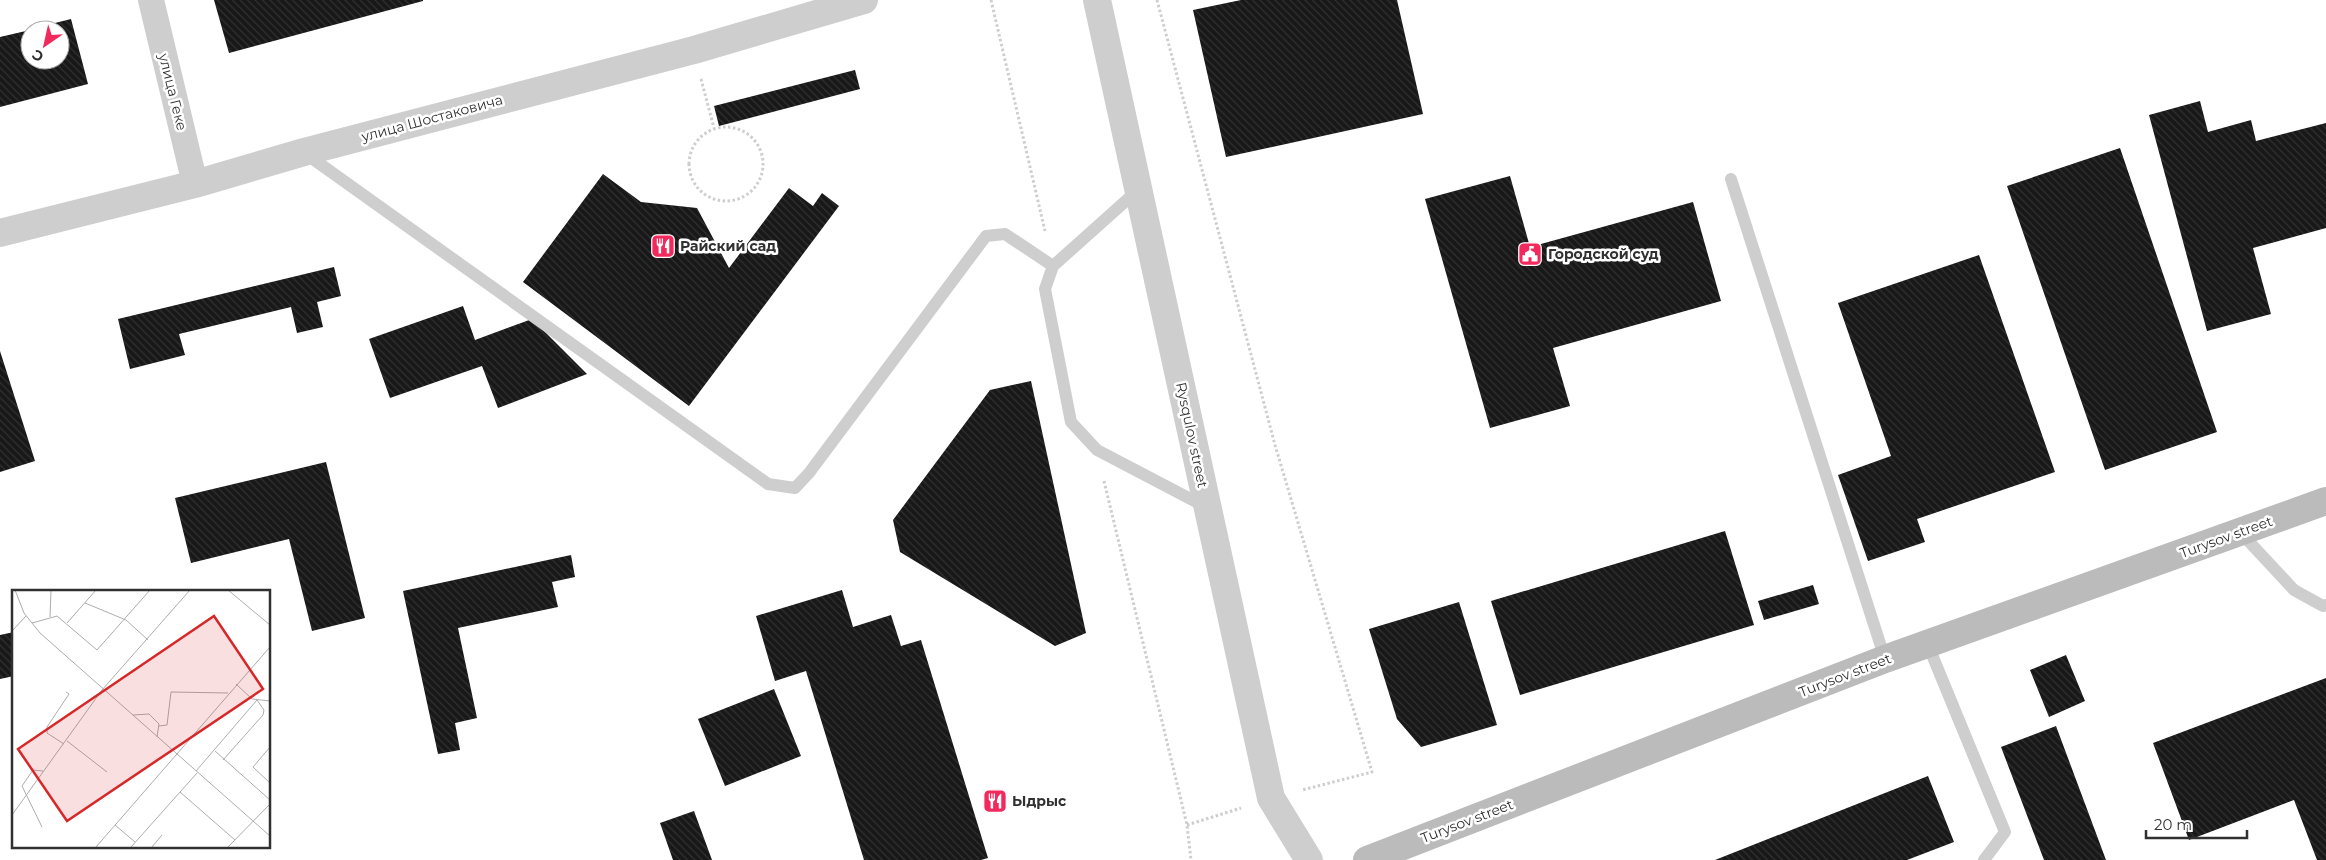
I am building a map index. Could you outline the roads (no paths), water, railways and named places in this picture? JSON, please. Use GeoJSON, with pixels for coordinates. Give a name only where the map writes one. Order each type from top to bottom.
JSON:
{"type":"FeatureCollection","features":[{"type":"Feature","properties":{"kind":"main road","name":"Turysov street"},"geometry":{"type":"LineString","coordinates":[[1367,860],[1885,659],[2326,501]]}},
{"type":"Feature","properties":{"kind":"street","name":"улица Геке"},"geometry":{"type":"LineString","coordinates":[[151,0],[195,184]]}},
{"type":"Feature","properties":{"kind":"street","name":"улица Шостаковича"},"geometry":{"type":"LineString","coordinates":[[0,233],[195,184],[304,152],[694,50],[864,0]]}},
{"type":"Feature","properties":{"kind":"street","name":"Rysqulov street"},"geometry":{"type":"LineString","coordinates":[[1097,0],[1271,798],[1310,860]]}},
{"type":"Feature","properties":{"kind":"lane"},"geometry":{"type":"LineString","coordinates":[[304,152],[768,484],[795,488],[809,473],[986,236],[1005,234],[1053,266]]}},
{"type":"Feature","properties":{"kind":"lane"},"geometry":{"type":"LineString","coordinates":[[1731,179],[1885,659]]}},
{"type":"Feature","properties":{"kind":"lane"},"geometry":{"type":"LineString","coordinates":[[1138,190],[1053,266],[1045,290],[1071,422],[1096,450],[1208,508]]}},
{"type":"Feature","properties":{"kind":"lane"},"geometry":{"type":"LineString","coordinates":[[2240,532],[2294,590],[2323,606],[2326,605]]}},
{"type":"Feature","properties":{"kind":"lane"},"geometry":{"type":"LineString","coordinates":[[1928,645],[2005,832],[1984,860]]}},
{"type":"Feature","properties":{"kind":"place","name":"Райский сад"},"geometry":{"type":"Point","coordinates":[663,246]}},
{"type":"Feature","properties":{"kind":"place","name":"Городской суд"},"geometry":{"type":"Point","coordinates":[1530,254]}},
{"type":"Feature","properties":{"kind":"place","name":"Ыдрыс"},"geometry":{"type":"Point","coordinates":[995,801]}}]}
